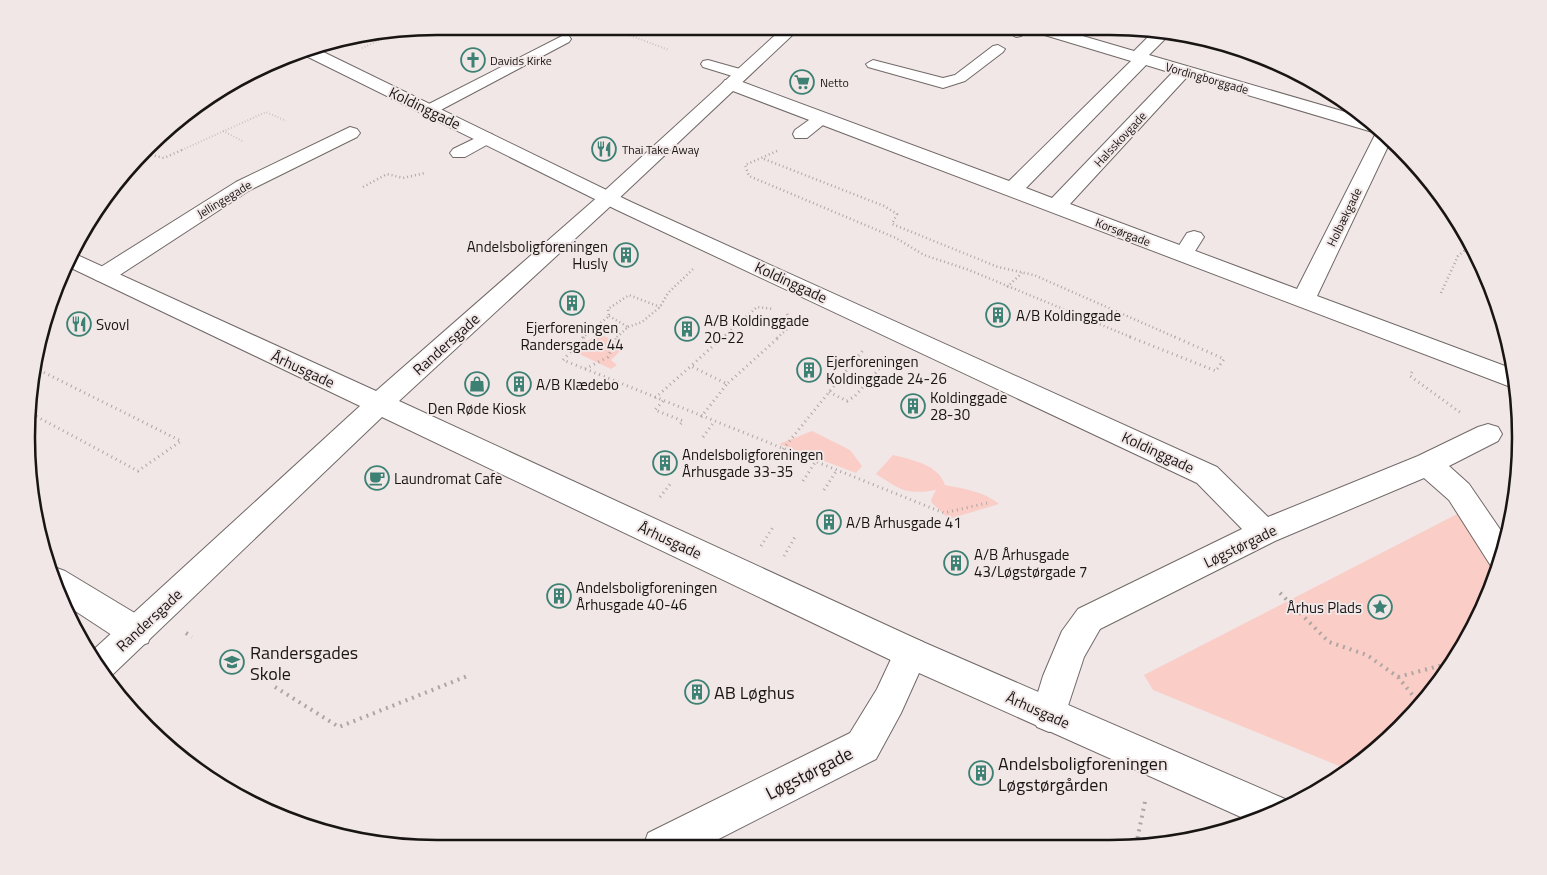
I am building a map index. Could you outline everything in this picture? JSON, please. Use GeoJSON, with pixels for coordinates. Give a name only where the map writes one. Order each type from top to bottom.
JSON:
{"type":"FeatureCollection","features":[{"type":"Feature","properties":{"kind":"street","name":"Randersgade"},"geometry":{"type":"LineString","coordinates":[[104,662],[378,404],[608,198],[784,35]]}},
{"type":"Feature","properties":{"kind":"street","name":"Vordingborggade"},"geometry":{"type":"LineString","coordinates":[[1061,35],[1356,119]]}},
{"type":"Feature","properties":{"kind":"street"},"geometry":{"type":"LineString","coordinates":[[1013,189],[1158,38]]}},
{"type":"Feature","properties":{"kind":"street","name":"Koldinggade"},"geometry":{"type":"LineString","coordinates":[[315,54],[608,198],[1207,475],[1264,532]]}},
{"type":"Feature","properties":{"kind":"street","name":"Halsskovgade"},"geometry":{"type":"LineString","coordinates":[[1056,206],[1183,71]]}},
{"type":"Feature","properties":{"kind":"street","name":"Korsørgade"},"geometry":{"type":"LineString","coordinates":[[736,79],[822,118],[1056,206],[1188,246],[1302,300],[1507,377]]}},
{"type":"Feature","properties":{"kind":"street","name":"Jellingegade"},"geometry":{"type":"LineString","coordinates":[[104,275],[242,186],[350,133]]}},
{"type":"Feature","properties":{"kind":"street","name":"Holbækgade"},"geometry":{"type":"LineString","coordinates":[[1302,300],[1381,141]]}},
{"type":"Feature","properties":{"kind":"street","name":"Århusgade"},"geometry":{"type":"LineString","coordinates":[[76,262],[911,652],[1265,809]]}},
{"type":"Feature","properties":{"kind":"street","name":"Løgstørgade"},"geometry":{"type":"LineString","coordinates":[[1050,715],[1067,653],[1075,637],[1090,619],[1264,532],[1428,464],[1488,434]]}},
{"type":"Feature","properties":{"kind":"street"},"geometry":{"type":"LineString","coordinates":[[1428,464],[1459,492],[1496,548]]}},
{"type":"Feature","properties":{"kind":"street"},"geometry":{"type":"LineString","coordinates":[[64,587],[136,632]]}},
{"type":"Feature","properties":{"kind":"street","name":"Løgstørgade"},"geometry":{"type":"LineString","coordinates":[[676,840],[863,746],[889,701],[911,652]]}},
{"type":"Feature","properties":{"kind":"lane"},"geometry":{"type":"LineString","coordinates":[[429,110],[564,40]]}},
{"type":"Feature","properties":{"kind":"lane"},"geometry":{"type":"LineString","coordinates":[[872,64],[943,83],[960,78],[998,49]]}},
{"type":"Feature","properties":{"kind":"lane"},"geometry":{"type":"LineString","coordinates":[[708,64],[736,79]]}},
{"type":"Feature","properties":{"kind":"lane"},"geometry":{"type":"LineString","coordinates":[[802,134],[822,118]]}},
{"type":"Feature","properties":{"kind":"lane"},"geometry":{"type":"LineString","coordinates":[[459,153],[486,138]]}},
{"type":"Feature","properties":{"kind":"path"},"geometry":{"type":"LineString","coordinates":[[629,35],[669,50]]}},
{"type":"Feature","properties":{"kind":"path"},"geometry":{"type":"LineString","coordinates":[[151,155],[164,158],[266,112],[286,121]]}},
{"type":"Feature","properties":{"kind":"path"},"geometry":{"type":"LineString","coordinates":[[223,131],[244,142]]}},
{"type":"Feature","properties":{"kind":"path"},"geometry":{"type":"LineString","coordinates":[[764,159],[884,206],[897,214],[892,224],[998,267],[1034,275],[1224,359],[1216,371],[969,270],[924,255],[896,238],[749,176],[746,165],[764,159],[777,151]]}},
{"type":"Feature","properties":{"kind":"path"},"geometry":{"type":"LineString","coordinates":[[363,187],[387,174],[403,178],[425,173]]}},
{"type":"Feature","properties":{"kind":"path"},"geometry":{"type":"LineString","coordinates":[[1441,293],[1458,256],[1465,250]]}},
{"type":"Feature","properties":{"kind":"path"},"geometry":{"type":"LineString","coordinates":[[584,369],[608,357],[615,339],[628,327],[642,322],[660,307],[668,293],[691,271]]}},
{"type":"Feature","properties":{"kind":"path"},"geometry":{"type":"LineString","coordinates":[[1007,287],[1022,272]]}},
{"type":"Feature","properties":{"kind":"path"},"geometry":{"type":"LineString","coordinates":[[701,416],[727,384],[792,324],[784,310],[781,278]]}},
{"type":"Feature","properties":{"kind":"path"},"geometry":{"type":"LineString","coordinates":[[609,316],[608,310],[629,295],[660,307]]}},
{"type":"Feature","properties":{"kind":"path"},"geometry":{"type":"LineString","coordinates":[[655,398],[758,307],[784,310]]}},
{"type":"Feature","properties":{"kind":"path"},"geometry":{"type":"LineString","coordinates":[[609,316],[628,327]]}},
{"type":"Feature","properties":{"kind":"path"},"geometry":{"type":"LineString","coordinates":[[609,316],[578,342],[563,360],[714,422],[944,512],[987,503]]}},
{"type":"Feature","properties":{"kind":"path"},"geometry":{"type":"LineString","coordinates":[[1422,345],[1410,376],[1488,434]]}},
{"type":"Feature","properties":{"kind":"path"},"geometry":{"type":"LineString","coordinates":[[783,449],[862,350]]}},
{"type":"Feature","properties":{"kind":"path"},"geometry":{"type":"LineString","coordinates":[[829,392],[847,401],[855,396],[886,362]]}},
{"type":"Feature","properties":{"kind":"path"},"geometry":{"type":"LineString","coordinates":[[691,366],[727,384]]}},
{"type":"Feature","properties":{"kind":"path"},"geometry":{"type":"LineString","coordinates":[[36,416],[138,471],[181,441],[41,371]]}},
{"type":"Feature","properties":{"kind":"path"},"geometry":{"type":"LineString","coordinates":[[663,401],[655,410],[683,422],[678,427]]}},
{"type":"Feature","properties":{"kind":"path"},"geometry":{"type":"LineString","coordinates":[[703,437],[714,422]]}},
{"type":"Feature","properties":{"kind":"path"},"geometry":{"type":"LineString","coordinates":[[803,481],[816,461]]}},
{"type":"Feature","properties":{"kind":"path"},"geometry":{"type":"LineString","coordinates":[[824,490],[837,470]]}},
{"type":"Feature","properties":{"kind":"path"},"geometry":{"type":"LineString","coordinates":[[1280,593],[1329,642],[1367,655],[1398,677],[1416,698]]}},
{"type":"Feature","properties":{"kind":"path"},"geometry":{"type":"LineString","coordinates":[[1398,677],[1441,665]]}},
{"type":"Feature","properties":{"kind":"path"},"geometry":{"type":"LineString","coordinates":[[274,687],[339,727],[470,676]]}},
{"type":"Feature","properties":{"kind":"path"},"geometry":{"type":"LineString","coordinates":[[1137,839],[1153,760]]}},
{"type":"Feature","properties":{"kind":"shaded area"},"geometry":{"type":"Polygon","coordinates":[[[598,333],[625,346],[611,360],[617,365],[611,369],[575,352],[598,333]]]}},
{"type":"Feature","properties":{"kind":"shaded area"},"geometry":{"type":"Polygon","coordinates":[[[812,431],[850,450],[862,466],[856,473],[779,444],[812,431]]]}},
{"type":"Feature","properties":{"kind":"shaded area"},"geometry":{"type":"Polygon","coordinates":[[[893,455],[924,464],[937,472],[945,485],[980,493],[999,504],[949,519],[932,503],[931,500],[936,490],[917,492],[904,490],[876,474],[893,455]]]}},
{"type":"Feature","properties":{"kind":"shaded area","name":"Århus Plads"},"geometry":{"type":"Polygon","coordinates":[[[1463,511],[1493,559],[1470,616],[1458,639],[1429,683],[1394,722],[1355,757],[1341,767],[1153,690],[1144,675],[1463,511]]]}},
{"type":"Feature","properties":{"kind":"place","name":"Davids Kirke"},"geometry":{"type":"Point","coordinates":[473,60]}},
{"type":"Feature","properties":{"kind":"place","name":"Netto"},"geometry":{"type":"Point","coordinates":[802,82]}},
{"type":"Feature","properties":{"kind":"place","name":"Thai Take Away"},"geometry":{"type":"Point","coordinates":[604,149]}},
{"type":"Feature","properties":{"kind":"place","name":"Andelsboligforeningen Husly"},"geometry":{"type":"Point","coordinates":[626,255]}},
{"type":"Feature","properties":{"kind":"place","name":"Ejerforeningen Randersgade 44"},"geometry":{"type":"Point","coordinates":[572,303]}},
{"type":"Feature","properties":{"kind":"place","name":"A/B Koldinggade"},"geometry":{"type":"Point","coordinates":[998,315]}},
{"type":"Feature","properties":{"kind":"place","name":"Svovl"},"geometry":{"type":"Point","coordinates":[79,324]}},
{"type":"Feature","properties":{"kind":"place","name":"A/B Koldinggade 20-22"},"geometry":{"type":"Point","coordinates":[687,329]}},
{"type":"Feature","properties":{"kind":"place","name":"Ejerforeningen Koldinggade 24-26"},"geometry":{"type":"Point","coordinates":[809,370]}},
{"type":"Feature","properties":{"kind":"place","name":"Den Røde Kiosk"},"geometry":{"type":"Point","coordinates":[477,384]}},
{"type":"Feature","properties":{"kind":"place","name":"A/B Klædebo"},"geometry":{"type":"Point","coordinates":[519,384]}},
{"type":"Feature","properties":{"kind":"place","name":"Koldinggade 28-30"},"geometry":{"type":"Point","coordinates":[913,406]}},
{"type":"Feature","properties":{"kind":"place","name":"Andelsboligforeningen Århusgade 33-35"},"geometry":{"type":"Point","coordinates":[665,463]}},
{"type":"Feature","properties":{"kind":"place","name":"Laundromat Cafe"},"geometry":{"type":"Point","coordinates":[377,478]}},
{"type":"Feature","properties":{"kind":"place","name":"A/B Århusgade 41"},"geometry":{"type":"Point","coordinates":[829,522]}},
{"type":"Feature","properties":{"kind":"place","name":"A/B Århusgade 43/Løgstørgade 7"},"geometry":{"type":"Point","coordinates":[956,563]}},
{"type":"Feature","properties":{"kind":"place","name":"Andelsboligforeningen Århusgade 40-46"},"geometry":{"type":"Point","coordinates":[559,596]}},
{"type":"Feature","properties":{"kind":"place","name":"Århus Plads"},"geometry":{"type":"Point","coordinates":[1380,607]}},
{"type":"Feature","properties":{"kind":"place","name":"Randersgades Skole"},"geometry":{"type":"Point","coordinates":[232,662]}},
{"type":"Feature","properties":{"kind":"place","name":"AB Løghus"},"geometry":{"type":"Point","coordinates":[697,692]}},
{"type":"Feature","properties":{"kind":"place","name":"Andelsboligforeningen Løgstørgården"},"geometry":{"type":"Point","coordinates":[981,773]}}]}
